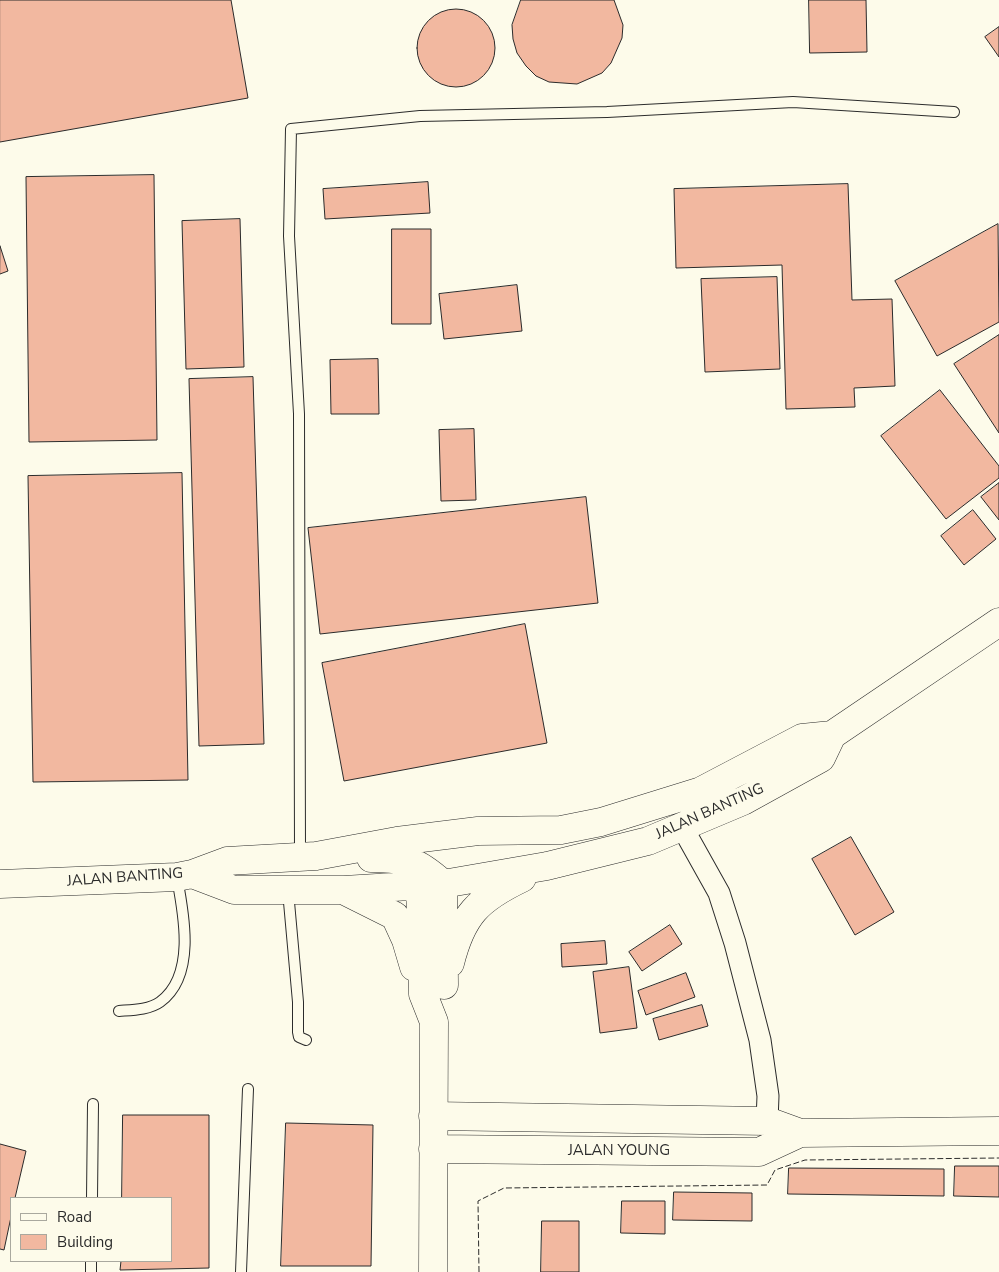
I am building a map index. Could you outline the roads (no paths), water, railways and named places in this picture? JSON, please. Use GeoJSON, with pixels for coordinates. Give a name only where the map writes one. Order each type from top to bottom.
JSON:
{"type":"FeatureCollection","features":[{"type":"Feature","properties":{"kind":"main road"},"geometry":{"type":"LineString","coordinates":[[433,1272],[434,1022],[431,880],[450,852],[561,830],[633,813],[701,791],[802,738],[832,735],[999,622]]}},
{"type":"Feature","properties":{"kind":"main road","name":"JALAN BANTING"},"geometry":{"type":"LineString","coordinates":[[547,866],[648,840],[743,801],[821,758],[832,735]]}},
{"type":"Feature","properties":{"kind":"main road","name":"JALAN BANTING"},"geometry":{"type":"LineString","coordinates":[[0,884],[185,876],[227,861],[308,856],[397,841],[478,831],[561,830]]}},
{"type":"Feature","properties":{"kind":"main road"},"geometry":{"type":"LineString","coordinates":[[308,856],[406,859],[431,880]]}},
{"type":"Feature","properties":{"kind":"main road"},"geometry":{"type":"LineString","coordinates":[[185,876],[234,890],[344,890],[547,866]]}},
{"type":"Feature","properties":{"kind":"main road"},"geometry":{"type":"LineString","coordinates":[[433,990],[456,939],[471,912],[492,893],[547,866]]}},
{"type":"Feature","properties":{"kind":"main road"},"geometry":{"type":"LineString","coordinates":[[344,890],[395,916],[433,990]]}},
{"type":"Feature","properties":{"kind":"main road","name":"JALAN YOUNG"},"geometry":{"type":"LineString","coordinates":[[433,1116],[767,1121],[800,1133],[999,1131]]}},
{"type":"Feature","properties":{"kind":"main road","name":"JALAN YOUNG"},"geometry":{"type":"LineString","coordinates":[[433,1149],[759,1152],[800,1133]]}},
{"type":"Feature","properties":{"kind":"street"},"geometry":{"type":"LineString","coordinates":[[682,825],[719,893],[735,943],[760,1040],[768,1096],[767,1121]]}},
{"type":"Feature","properties":{"kind":"lane"},"geometry":{"type":"LineString","coordinates":[[308,856],[299,414],[289,236],[291,129],[420,116],[607,112],[793,102],[954,112]]}},
{"type":"Feature","properties":{"kind":"lane"},"geometry":{"type":"LineString","coordinates":[[118,1011],[138,1010],[159,1003],[177,984],[184,958],[183,908],[185,876]]}},
{"type":"Feature","properties":{"kind":"lane"},"geometry":{"type":"LineString","coordinates":[[288,890],[298,1002],[298,1032],[299,1037],[306,1040]]}},
{"type":"Feature","properties":{"kind":"lane"},"geometry":{"type":"LineString","coordinates":[[241,1272],[248,1089]]}},
{"type":"Feature","properties":{"kind":"lane"},"geometry":{"type":"LineString","coordinates":[[92,1197],[93,1104]]}}]}
